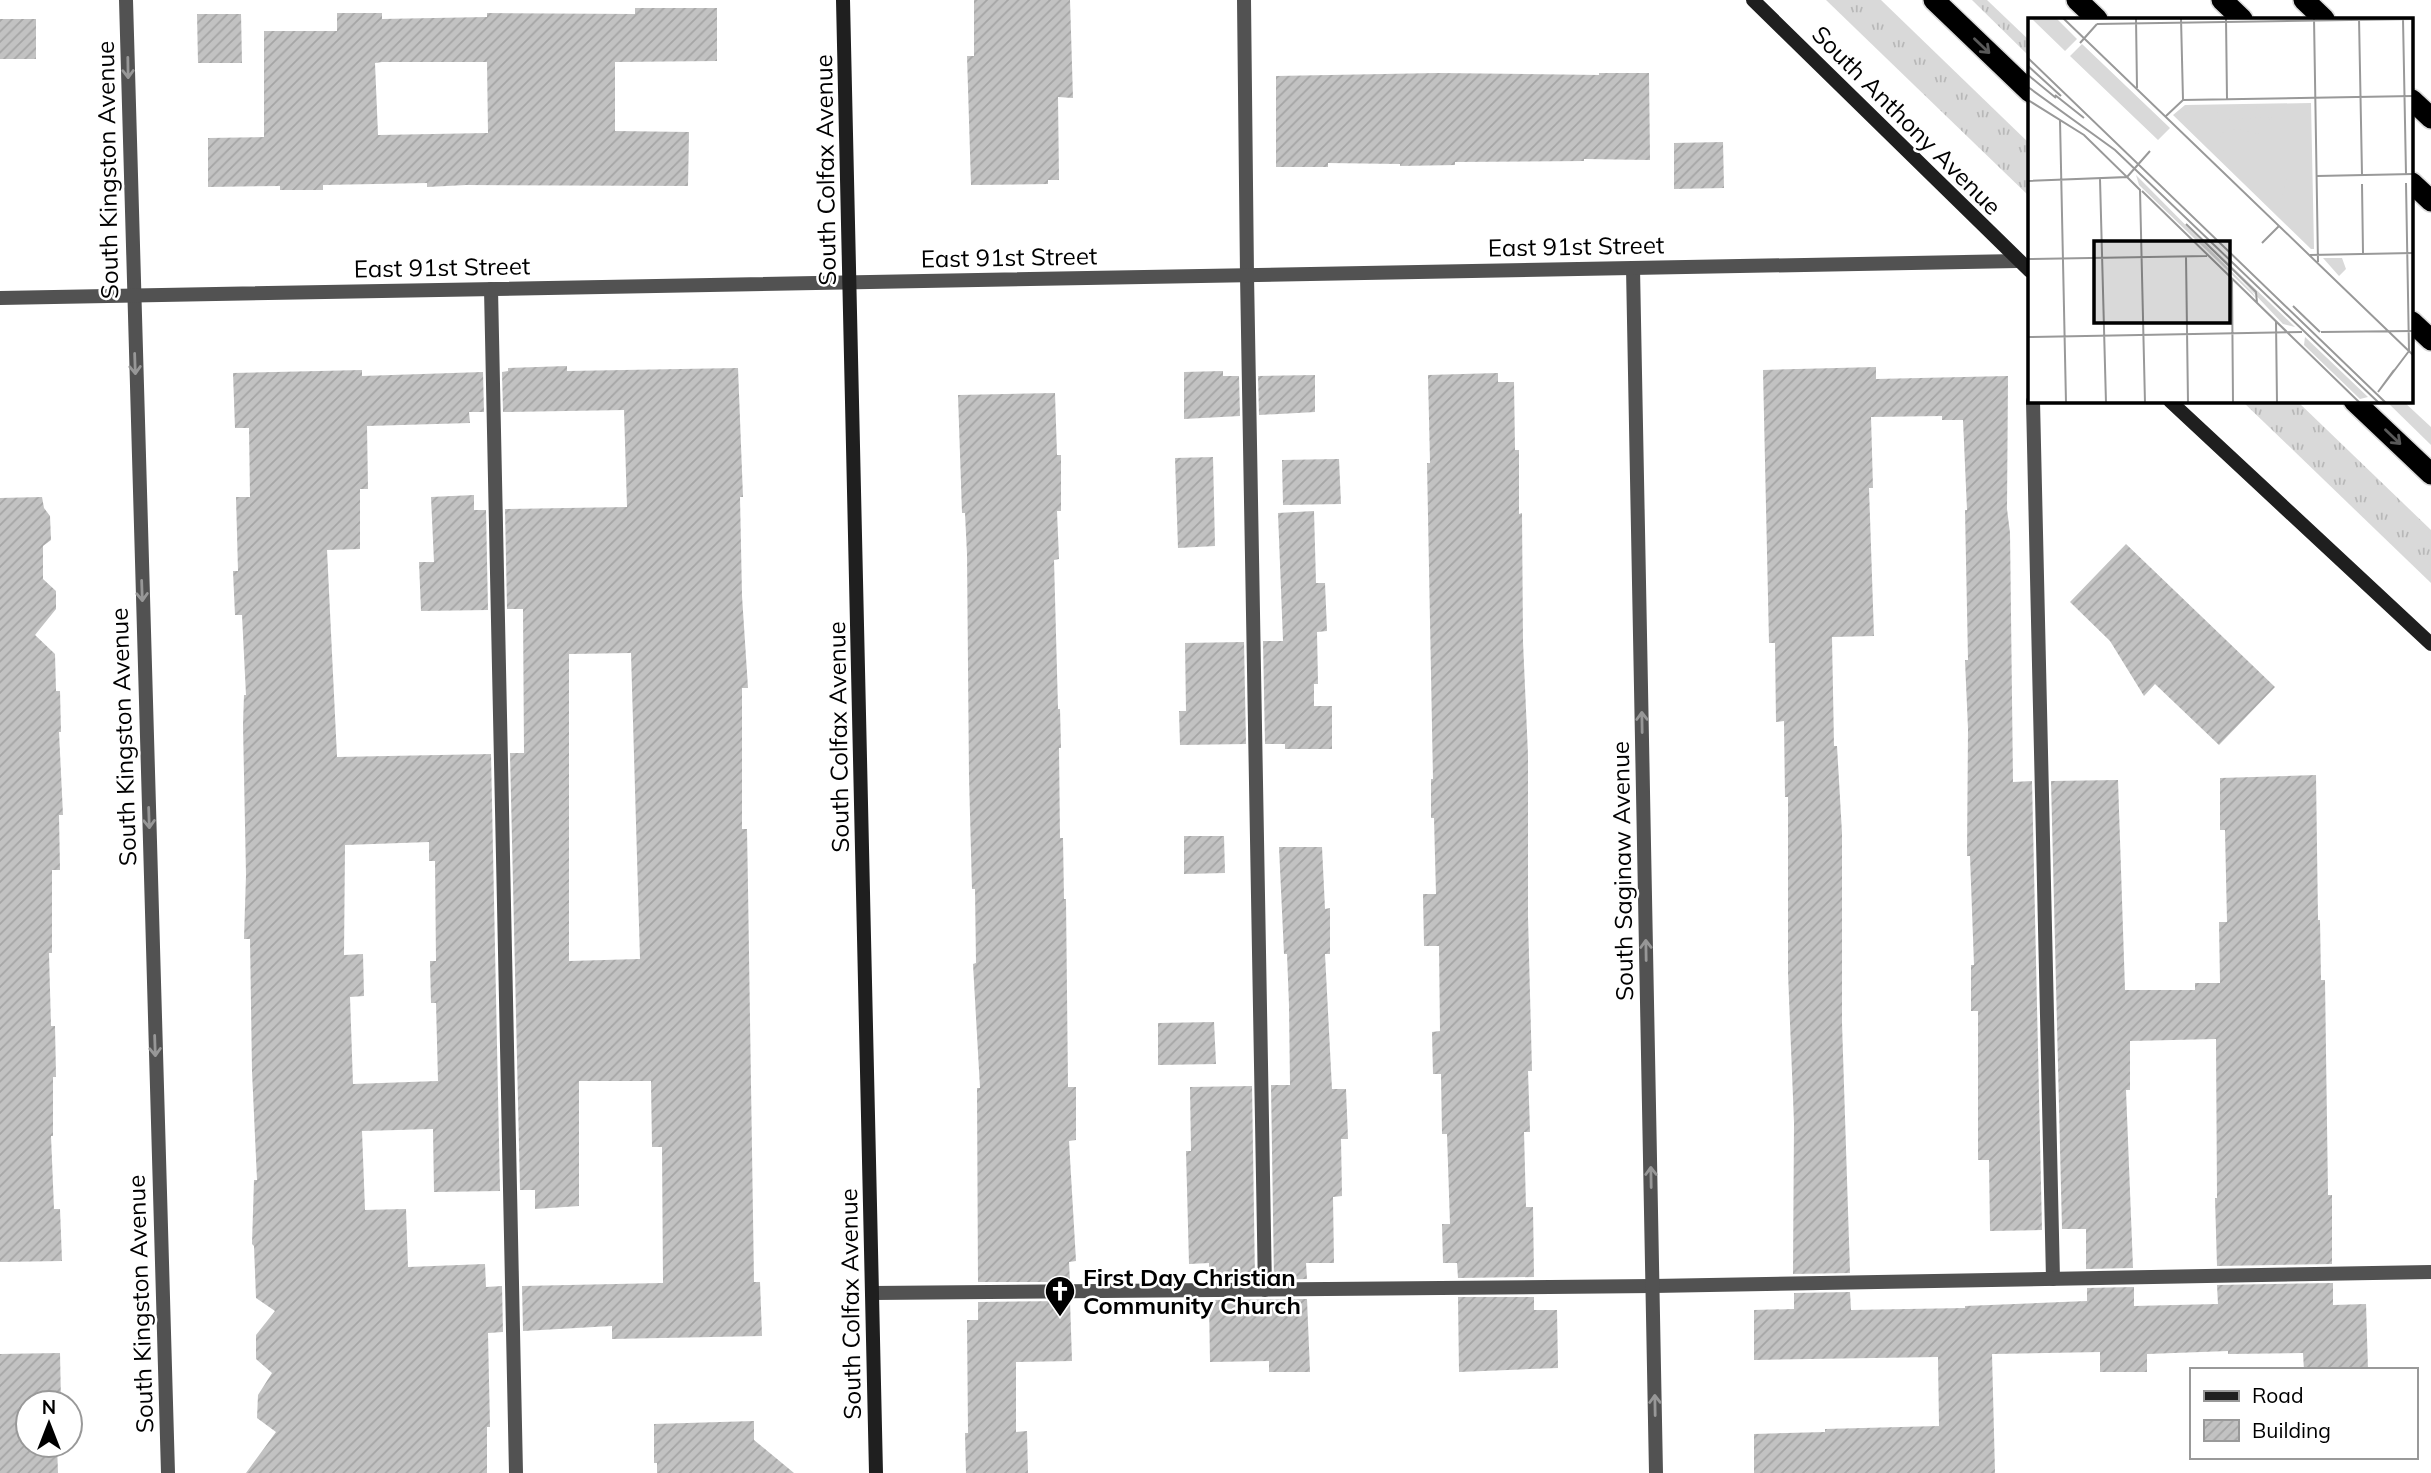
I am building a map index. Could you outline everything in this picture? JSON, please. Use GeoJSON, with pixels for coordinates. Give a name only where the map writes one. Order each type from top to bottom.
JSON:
{"type":"FeatureCollection","features":[{"type":"Feature","properties":{"kind":"highway"},"geometry":{"type":"LineString","coordinates":[[1934,0],[2028,90]]}},
{"type":"Feature","properties":{"kind":"highway"},"geometry":{"type":"LineString","coordinates":[[2077,0],[2096,18]]}},
{"type":"Feature","properties":{"kind":"highway"},"geometry":{"type":"LineString","coordinates":[[2222,0],[2241,18]]}},
{"type":"Feature","properties":{"kind":"highway"},"geometry":{"type":"LineString","coordinates":[[2304,0],[2323,18]]}},
{"type":"Feature","properties":{"kind":"highway"},"geometry":{"type":"LineString","coordinates":[[2414,102],[2431,118]]}},
{"type":"Feature","properties":{"kind":"highway"},"geometry":{"type":"LineString","coordinates":[[2414,185],[2431,201]]}},
{"type":"Feature","properties":{"kind":"highway"},"geometry":{"type":"LineString","coordinates":[[2414,324],[2431,340]]}},
{"type":"Feature","properties":{"kind":"highway"},"geometry":{"type":"LineString","coordinates":[[2355,402],[2431,474]]}},
{"type":"Feature","properties":{"kind":"main road","name":"South Colfax Avenue"},"geometry":{"type":"LineString","coordinates":[[843,0],[876,1473]]}},
{"type":"Feature","properties":{"kind":"main road","name":"South Anthony Avenue"},"geometry":{"type":"LineString","coordinates":[[1753,0],[2028,269]]}},
{"type":"Feature","properties":{"kind":"main road"},"geometry":{"type":"LineString","coordinates":[[2170,402],[2431,644]]}},
{"type":"Feature","properties":{"kind":"street","name":"South Kingston Avenue"},"geometry":{"type":"LineString","coordinates":[[126,0],[168,1473]]}},
{"type":"Feature","properties":{"kind":"street"},"geometry":{"type":"LineString","coordinates":[[1244,0],[1265,1290]]}},
{"type":"Feature","properties":{"kind":"street","name":"East 91st Street"},"geometry":{"type":"LineString","coordinates":[[0,298],[2018,261]]}},
{"type":"Feature","properties":{"kind":"street","name":"South Saginaw Avenue"},"geometry":{"type":"LineString","coordinates":[[1633,268],[1656,1473]]}},
{"type":"Feature","properties":{"kind":"street"},"geometry":{"type":"LineString","coordinates":[[491,289],[516,1473]]}},
{"type":"Feature","properties":{"kind":"street"},"geometry":{"type":"LineString","coordinates":[[2034,402],[2053,1279]]}},
{"type":"Feature","properties":{"kind":"street"},"geometry":{"type":"LineString","coordinates":[[872,1293],[1653,1286],[2431,1272]]}},
{"type":"Feature","properties":{"kind":"green space"},"geometry":{"type":"Polygon","coordinates":[[[1826,0],[1881,0],[2028,142],[2028,195],[1826,0]]]}},
{"type":"Feature","properties":{"kind":"green space"},"geometry":{"type":"Polygon","coordinates":[[[1972,0],[1987,0],[2028,39],[2028,55],[1972,0]]]}},
{"type":"Feature","properties":{"kind":"green space"},"geometry":{"type":"Polygon","coordinates":[[[2243,402],[2298,402],[2431,530],[2431,583],[2243,402]]]}},
{"type":"Feature","properties":{"kind":"green space"},"geometry":{"type":"Polygon","coordinates":[[[2387,402],[2404,402],[2431,427],[2431,445],[2387,402]]]}},
{"type":"Feature","properties":{"kind":"building"},"geometry":{"type":"Polygon","coordinates":[[[974,0],[1070,0],[1073,98],[1058,97],[1059,180],[1048,180],[1048,184],[971,185],[967,56],[974,56],[974,0]]]}},
{"type":"Feature","properties":{"kind":"building"},"geometry":{"type":"Polygon","coordinates":[[[635,8],[717,8],[717,61],[615,62],[615,131],[689,132],[688,186],[427,187],[427,183],[323,185],[323,190],[280,190],[280,186],[208,187],[208,138],[264,137],[264,31],[337,31],[337,13],[382,13],[382,19],[487,17],[487,13],[635,14],[635,8]],[[487,62],[375,63],[378,135],[488,133],[487,62]]]}},
{"type":"Feature","properties":{"kind":"building"},"geometry":{"type":"Polygon","coordinates":[[[197,14],[241,14],[242,63],[198,63],[197,14]]]}},
{"type":"Feature","properties":{"kind":"building"},"geometry":{"type":"Polygon","coordinates":[[[0,19],[36,19],[36,59],[0,59],[0,19]]]}},
{"type":"Feature","properties":{"kind":"building"},"geometry":{"type":"Polygon","coordinates":[[[1649,73],[1650,160],[1455,162],[1455,165],[1400,166],[1328,163],[1328,167],[1276,167],[1276,76],[1649,73]]]}},
{"type":"Feature","properties":{"kind":"building"},"geometry":{"type":"Polygon","coordinates":[[[1723,142],[1724,188],[1674,189],[1674,143],[1723,142]]]}},
{"type":"Feature","properties":{"kind":"building"},"geometry":{"type":"Polygon","coordinates":[[[567,366],[567,371],[738,368],[743,497],[740,497],[742,596],[748,688],[742,688],[742,829],[747,829],[754,1282],[760,1282],[762,1336],[612,1339],[612,1326],[523,1331],[522,1286],[663,1283],[662,1147],[652,1147],[651,1081],[579,1081],[579,1206],[535,1209],[535,1190],[520,1190],[510,753],[524,753],[523,609],[507,609],[505,509],[627,507],[624,410],[503,412],[502,372],[508,371],[508,368],[567,366]],[[631,653],[569,654],[569,961],[640,959],[631,653]]]}},
{"type":"Feature","properties":{"kind":"building"},"geometry":{"type":"Polygon","coordinates":[[[1876,367],[1876,379],[2008,376],[2007,509],[2010,533],[2013,782],[2032,781],[2042,1230],[1990,1231],[1989,1160],[1978,1160],[1978,1011],[1971,1011],[1971,965],[1974,965],[1970,856],[1967,856],[1967,510],[1963,420],[1942,420],[1942,416],[1871,417],[1873,488],[1869,488],[1874,636],[1832,637],[1834,746],[1837,746],[1842,833],[1842,1023],[1850,1273],[1793,1274],[1794,1123],[1788,973],[1788,797],[1785,797],[1784,721],[1776,722],[1775,643],[1769,643],[1763,370],[1876,367]]]}},
{"type":"Feature","properties":{"kind":"building"},"geometry":{"type":"Polygon","coordinates":[[[362,370],[362,376],[483,372],[484,412],[469,412],[470,423],[367,426],[368,489],[360,489],[360,549],[327,550],[337,757],[491,754],[500,1191],[434,1192],[433,1129],[362,1131],[365,1210],[406,1209],[408,1267],[485,1264],[486,1287],[502,1286],[503,1332],[488,1333],[490,1427],[487,1427],[487,1473],[246,1473],[276,1432],[257,1418],[258,1395],[272,1373],[256,1359],[256,1335],[275,1311],[256,1298],[252,1244],[254,1180],[257,1180],[250,939],[244,939],[246,875],[243,725],[246,695],[242,615],[235,615],[233,571],[238,571],[236,497],[250,497],[249,428],[235,428],[233,373],[362,370]],[[429,842],[345,845],[344,955],[363,954],[364,996],[350,997],[353,1084],[438,1081],[436,1003],[431,1003],[430,961],[436,961],[435,861],[429,861],[429,842]]]}},
{"type":"Feature","properties":{"kind":"building"},"geometry":{"type":"Polygon","coordinates":[[[1223,371],[1223,376],[1239,376],[1240,416],[1184,419],[1184,372],[1223,371]]]}},
{"type":"Feature","properties":{"kind":"building"},"geometry":{"type":"Polygon","coordinates":[[[1498,373],[1498,382],[1514,382],[1515,450],[1519,450],[1519,514],[1522,513],[1532,1071],[1528,1071],[1530,1132],[1524,1132],[1526,1207],[1533,1207],[1534,1277],[1458,1278],[1457,1263],[1443,1263],[1442,1224],[1450,1224],[1447,1134],[1442,1134],[1441,1074],[1433,1074],[1432,1032],[1440,1031],[1439,946],[1424,946],[1423,894],[1436,894],[1434,818],[1431,818],[1433,779],[1428,375],[1498,373]]]}},
{"type":"Feature","properties":{"kind":"building"},"geometry":{"type":"Polygon","coordinates":[[[1315,375],[1315,412],[1259,415],[1258,376],[1315,375]]]}},
{"type":"Feature","properties":{"kind":"building"},"geometry":{"type":"Polygon","coordinates":[[[1055,393],[1057,455],[1061,455],[1061,511],[1057,511],[1059,559],[1054,560],[1061,748],[1060,838],[1063,838],[1066,899],[1068,1087],[1076,1087],[1076,1140],[1069,1141],[1076,1261],[1069,1262],[1070,1282],[978,1282],[977,1088],[980,1088],[973,964],[976,963],[975,889],[972,889],[969,777],[967,554],[965,513],[962,513],[958,395],[1055,393]]]}},
{"type":"Feature","properties":{"kind":"building"},"geometry":{"type":"Polygon","coordinates":[[[1213,457],[1215,546],[1178,548],[1175,458],[1213,457]]]}},
{"type":"Feature","properties":{"kind":"building"},"geometry":{"type":"Polygon","coordinates":[[[1339,459],[1341,504],[1283,505],[1282,460],[1339,459]]]}},
{"type":"Feature","properties":{"kind":"building"},"geometry":{"type":"Polygon","coordinates":[[[474,495],[474,510],[486,510],[488,610],[421,611],[419,562],[434,562],[431,497],[474,495]]]}},
{"type":"Feature","properties":{"kind":"building"},"geometry":{"type":"Polygon","coordinates":[[[42,497],[44,508],[50,516],[51,540],[43,546],[43,579],[56,591],[56,609],[35,635],[55,654],[56,691],[60,691],[63,815],[59,815],[60,870],[52,870],[52,953],[49,953],[51,1026],[55,1026],[56,1077],[53,1077],[51,1136],[54,1209],[60,1209],[62,1261],[0,1262],[0,498],[42,497]]]}},
{"type":"Feature","properties":{"kind":"building"},"geometry":{"type":"Polygon","coordinates":[[[1314,511],[1316,583],[1325,583],[1327,631],[1317,632],[1318,684],[1314,684],[1314,706],[1332,706],[1332,749],[1285,749],[1285,744],[1265,744],[1263,641],[1283,641],[1278,513],[1314,511]]]}},
{"type":"Feature","properties":{"kind":"building"},"geometry":{"type":"Polygon","coordinates":[[[2126,544],[2275,687],[2219,745],[2155,684],[2144,696],[2110,641],[2070,602],[2126,544]]]}},
{"type":"Feature","properties":{"kind":"building"},"geometry":{"type":"Polygon","coordinates":[[[1244,642],[1246,744],[1180,745],[1179,711],[1186,711],[1185,643],[1244,642]]]}},
{"type":"Feature","properties":{"kind":"building"},"geometry":{"type":"Polygon","coordinates":[[[2316,775],[2318,920],[2321,980],[2325,980],[2328,1195],[2332,1195],[2332,1264],[2217,1266],[2216,1039],[2130,1041],[2130,1090],[2126,1090],[2133,1268],[2086,1269],[2086,1229],[2062,1229],[2051,781],[2118,780],[2125,990],[2195,990],[2195,983],[2220,983],[2219,922],[2227,922],[2225,830],[2220,830],[2220,778],[2316,775]]]}},
{"type":"Feature","properties":{"kind":"building"},"geometry":{"type":"Polygon","coordinates":[[[1184,836],[1224,836],[1225,873],[1184,874],[1184,836]]]}},
{"type":"Feature","properties":{"kind":"building"},"geometry":{"type":"Polygon","coordinates":[[[1279,847],[1322,847],[1325,909],[1330,908],[1330,954],[1325,954],[1332,1089],[1346,1089],[1348,1139],[1341,1139],[1342,1196],[1333,1197],[1334,1263],[1306,1263],[1307,1279],[1274,1280],[1271,1085],[1290,1085],[1287,954],[1284,954],[1279,847]]]}},
{"type":"Feature","properties":{"kind":"building"},"geometry":{"type":"Polygon","coordinates":[[[1214,1022],[1216,1064],[1158,1065],[1158,1023],[1214,1022]]]}},
{"type":"Feature","properties":{"kind":"building"},"geometry":{"type":"Polygon","coordinates":[[[1252,1086],[1255,1280],[1209,1280],[1209,1263],[1189,1264],[1186,1151],[1191,1151],[1190,1087],[1252,1086]]]}},
{"type":"Feature","properties":{"kind":"building"},"geometry":{"type":"Polygon","coordinates":[[[2333,1283],[2333,1305],[2366,1304],[2368,1368],[2304,1368],[2303,1353],[2228,1354],[2228,1351],[2147,1354],[2147,1372],[2100,1372],[2100,1352],[1992,1354],[1995,1473],[1754,1473],[1754,1434],[1939,1426],[1938,1357],[1754,1360],[1754,1310],[1794,1309],[1794,1293],[1850,1292],[1851,1310],[1965,1308],[2087,1301],[2087,1288],[2134,1287],[2134,1306],[2218,1304],[2217,1285],[2333,1283]]]}},
{"type":"Feature","properties":{"kind":"building"},"geometry":{"type":"Polygon","coordinates":[[[1458,1297],[1534,1297],[1534,1310],[1557,1310],[1558,1368],[1459,1372],[1458,1297]]]}},
{"type":"Feature","properties":{"kind":"building"},"geometry":{"type":"Polygon","coordinates":[[[1307,1299],[1310,1372],[1269,1372],[1269,1361],[1210,1362],[1209,1300],[1307,1299]]]}},
{"type":"Feature","properties":{"kind":"building"},"geometry":{"type":"Polygon","coordinates":[[[1070,1301],[1072,1361],[1016,1362],[1016,1432],[1027,1431],[1028,1473],[966,1473],[967,1320],[978,1320],[978,1302],[1070,1301]]]}},
{"type":"Feature","properties":{"kind":"building"},"geometry":{"type":"Polygon","coordinates":[[[60,1353],[61,1389],[14,1389],[14,1459],[58,1459],[58,1473],[0,1473],[0,1354],[60,1353]]]}},
{"type":"Feature","properties":{"kind":"building"},"geometry":{"type":"Polygon","coordinates":[[[754,1421],[754,1440],[794,1473],[657,1473],[657,1463],[654,1463],[654,1424],[754,1421]]]}},
{"type":"Feature","properties":{"kind":"place","name":"First Day Christian Community Church"},"geometry":{"type":"Point","coordinates":[1060,1318]}}]}
